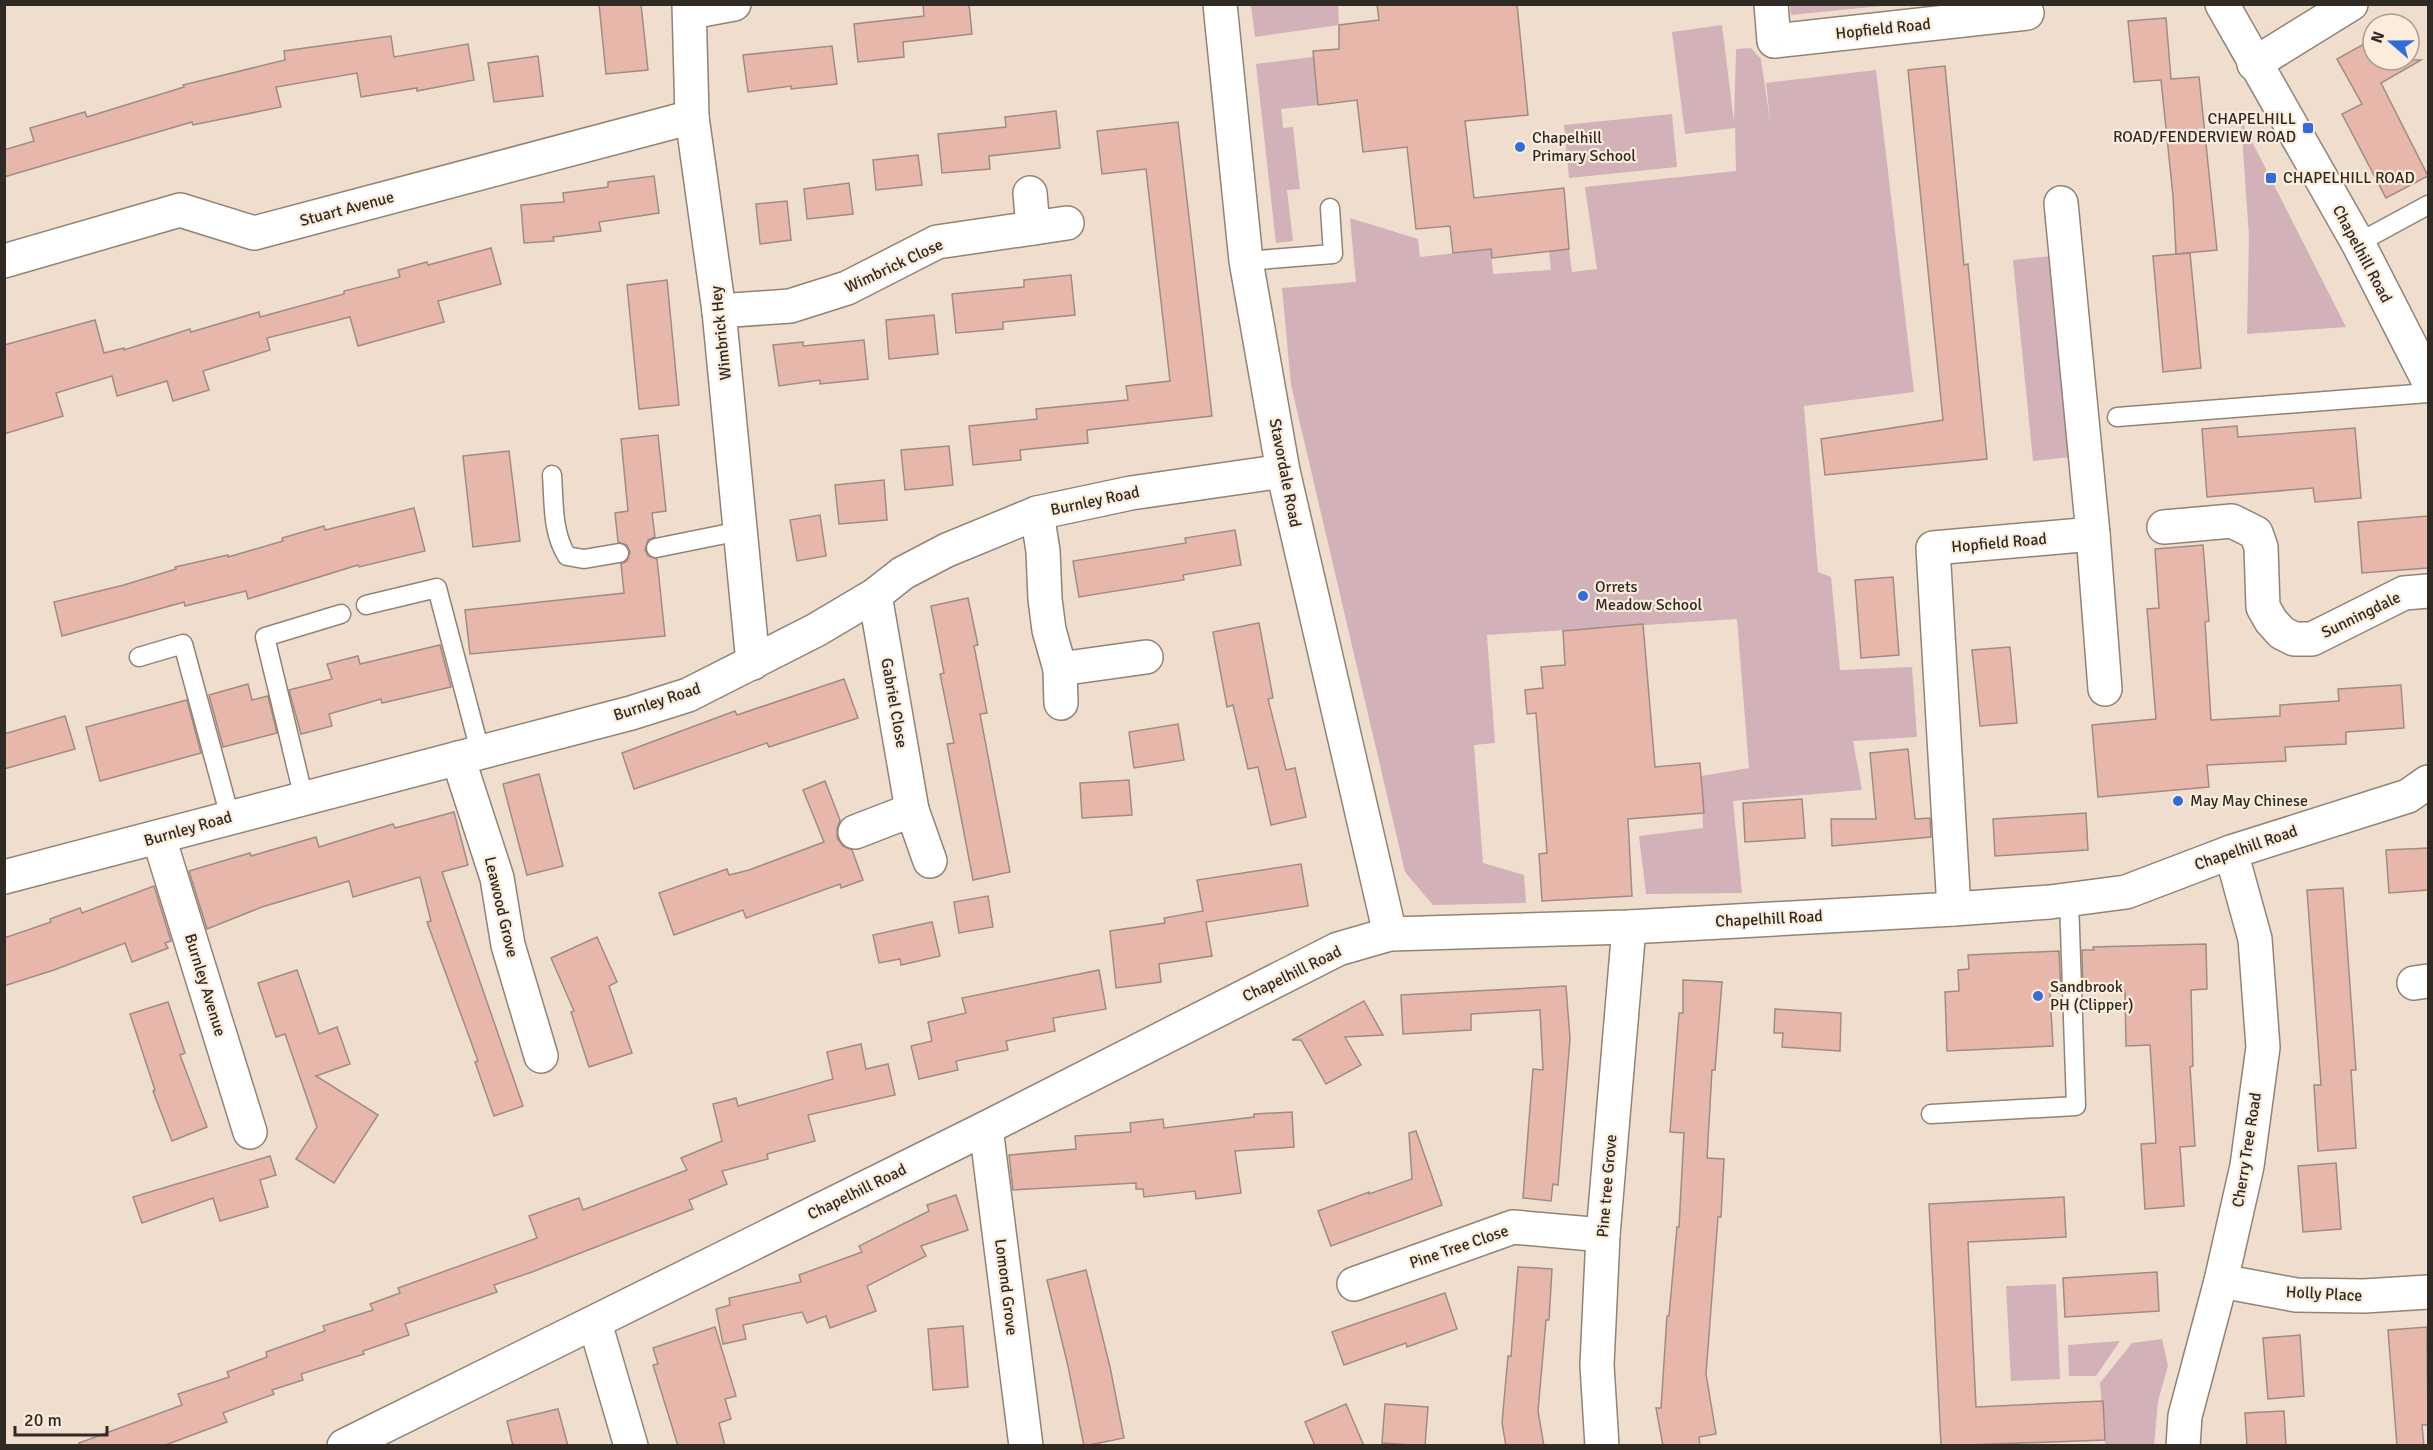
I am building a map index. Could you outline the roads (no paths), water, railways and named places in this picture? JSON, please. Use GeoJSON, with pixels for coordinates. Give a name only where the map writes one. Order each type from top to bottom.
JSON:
{"type":"FeatureCollection","features":[{"type":"Feature","properties":{"kind":"street"},"geometry":{"type":"LineString","coordinates":[[690,8],[734,4]]}},
{"type":"Feature","properties":{"kind":"street","name":"Stavordale Road"},"geometry":{"type":"LineString","coordinates":[[1220,4],[1246,261],[1283,471],[1390,934]]}},
{"type":"Feature","properties":{"kind":"street","name":"Hopfield Road"},"geometry":{"type":"LineString","coordinates":[[1771,4],[1774,41],[2027,13]]}},
{"type":"Feature","properties":{"kind":"street","name":"Chapelhill Road"},"geometry":{"type":"LineString","coordinates":[[2222,4],[2254,64],[2358,243],[2428,380]]}},
{"type":"Feature","properties":{"kind":"street"},"geometry":{"type":"LineString","coordinates":[[2254,64],[2351,4]]}},
{"type":"Feature","properties":{"kind":"street","name":"Wimbrick Hey"},"geometry":{"type":"LineString","coordinates":[[690,8],[692,117],[719,311],[753,663]]}},
{"type":"Feature","properties":{"kind":"street","name":"Stuart Avenue"},"geometry":{"type":"LineString","coordinates":[[4,261],[180,210],[254,233],[692,117]]}},
{"type":"Feature","properties":{"kind":"street"},"geometry":{"type":"LineString","coordinates":[[1030,193],[1033,228]]}},
{"type":"Feature","properties":{"kind":"street"},"geometry":{"type":"LineString","coordinates":[[2061,203],[2093,534],[2105,688]]}},
{"type":"Feature","properties":{"kind":"street","name":"Wimbrick Close"},"geometry":{"type":"LineString","coordinates":[[719,311],[790,306],[847,288],[937,242],[1067,223]]}},
{"type":"Feature","properties":{"kind":"street","name":"Burnley Road"},"geometry":{"type":"LineString","coordinates":[[4,877],[159,838],[230,816],[304,799],[688,695],[816,630],[875,595],[903,573],[947,550],[1036,513],[1131,493],[1283,471]]}},
{"type":"Feature","properties":{"kind":"street"},"geometry":{"type":"LineString","coordinates":[[1036,513],[1043,551],[1049,630],[1060,669],[1060,703]]}},
{"type":"Feature","properties":{"kind":"street","name":"Sunningdale"},"geometry":{"type":"LineString","coordinates":[[2164,527],[2232,520],[2256,533],[2261,547],[2263,607],[2271,621],[2282,633],[2294,639],[2312,639],[2403,593],[2428,591]]}},
{"type":"Feature","properties":{"kind":"street","name":"Hopfield Road"},"geometry":{"type":"LineString","coordinates":[[1954,909],[1933,548],[2093,534]]}},
{"type":"Feature","properties":{"kind":"street","name":"Gabriel Close"},"geometry":{"type":"LineString","coordinates":[[875,595],[912,810],[930,861]]}},
{"type":"Feature","properties":{"kind":"street"},"geometry":{"type":"LineString","coordinates":[[1060,669],[1146,657]]}},
{"type":"Feature","properties":{"kind":"street","name":"Leawood Grove"},"geometry":{"type":"LineString","coordinates":[[469,755],[497,878],[508,945],[541,1056]]}},
{"type":"Feature","properties":{"kind":"street","name":"Chapelhill Road"},"geometry":{"type":"LineString","coordinates":[[344,1446],[986,1128],[1338,949],[1390,934],[1629,927],[1954,909],[2069,900],[2126,892],[2231,852],[2408,796],[2428,782]]}},
{"type":"Feature","properties":{"kind":"street"},"geometry":{"type":"LineString","coordinates":[[855,832],[912,810]]}},
{"type":"Feature","properties":{"kind":"street","name":"Burnley Avenue"},"geometry":{"type":"LineString","coordinates":[[159,838],[250,1132]]}},
{"type":"Feature","properties":{"kind":"street","name":"Cherry Tree Road"},"geometry":{"type":"LineString","coordinates":[[2183,1446],[2185,1416],[2221,1281],[2247,1166],[2263,1047],[2255,939],[2231,852]]}},
{"type":"Feature","properties":{"kind":"street","name":"Pine tree Grove"},"geometry":{"type":"LineString","coordinates":[[1602,1446],[1597,1365],[1603,1235],[1629,927]]}},
{"type":"Feature","properties":{"kind":"street","name":"Lomond Grove"},"geometry":{"type":"LineString","coordinates":[[986,1128],[1026,1446]]}},
{"type":"Feature","properties":{"kind":"street","name":"Pine Tree Close"},"geometry":{"type":"LineString","coordinates":[[1354,1284],[1513,1227],[1603,1235]]}},
{"type":"Feature","properties":{"kind":"street","name":"Holly Place"},"geometry":{"type":"LineString","coordinates":[[2221,1281],[2296,1295],[2364,1296],[2428,1292]]}},
{"type":"Feature","properties":{"kind":"street"},"geometry":{"type":"LineString","coordinates":[[595,1323],[631,1446]]}},
{"type":"Feature","properties":{"kind":"lane"},"geometry":{"type":"LineString","coordinates":[[2358,243],[2428,205]]}},
{"type":"Feature","properties":{"kind":"lane"},"geometry":{"type":"LineString","coordinates":[[1246,261],[1332,254],[1330,208]]}},
{"type":"Feature","properties":{"kind":"lane"},"geometry":{"type":"LineString","coordinates":[[2117,417],[2428,393]]}},
{"type":"Feature","properties":{"kind":"lane"},"geometry":{"type":"LineString","coordinates":[[552,475],[556,530],[561,547],[567,556],[584,559],[619,553]]}},
{"type":"Feature","properties":{"kind":"lane"},"geometry":{"type":"LineString","coordinates":[[656,548],[740,531]]}},
{"type":"Feature","properties":{"kind":"lane"},"geometry":{"type":"LineString","coordinates":[[366,605],[437,588],[469,755]]}},
{"type":"Feature","properties":{"kind":"lane"},"geometry":{"type":"LineString","coordinates":[[304,799],[265,637],[341,615]]}},
{"type":"Feature","properties":{"kind":"lane"},"geometry":{"type":"LineString","coordinates":[[140,657],[183,644],[230,816]]}},
{"type":"Feature","properties":{"kind":"lane"},"geometry":{"type":"LineString","coordinates":[[1931,1114],[2076,1106],[2069,900]]}},
{"type":"Feature","properties":{"kind":"place","name":"CHAPELHILL ROAD/FENDERVIEW ROAD"},"geometry":{"type":"Point","coordinates":[2308,128]}},
{"type":"Feature","properties":{"kind":"place","name":"Chapelhill Primary School"},"geometry":{"type":"Point","coordinates":[1520,147]}},
{"type":"Feature","properties":{"kind":"place","name":"CHAPELHILL ROAD"},"geometry":{"type":"Point","coordinates":[2271,178]}},
{"type":"Feature","properties":{"kind":"place","name":"Orrets Meadow School"},"geometry":{"type":"Point","coordinates":[1583,596]}},
{"type":"Feature","properties":{"kind":"place","name":"May May Chinese"},"geometry":{"type":"Point","coordinates":[2178,801]}},
{"type":"Feature","properties":{"kind":"place","name":"Sandbrook PH (Clipper)"},"geometry":{"type":"Point","coordinates":[2038,996]}}]}
